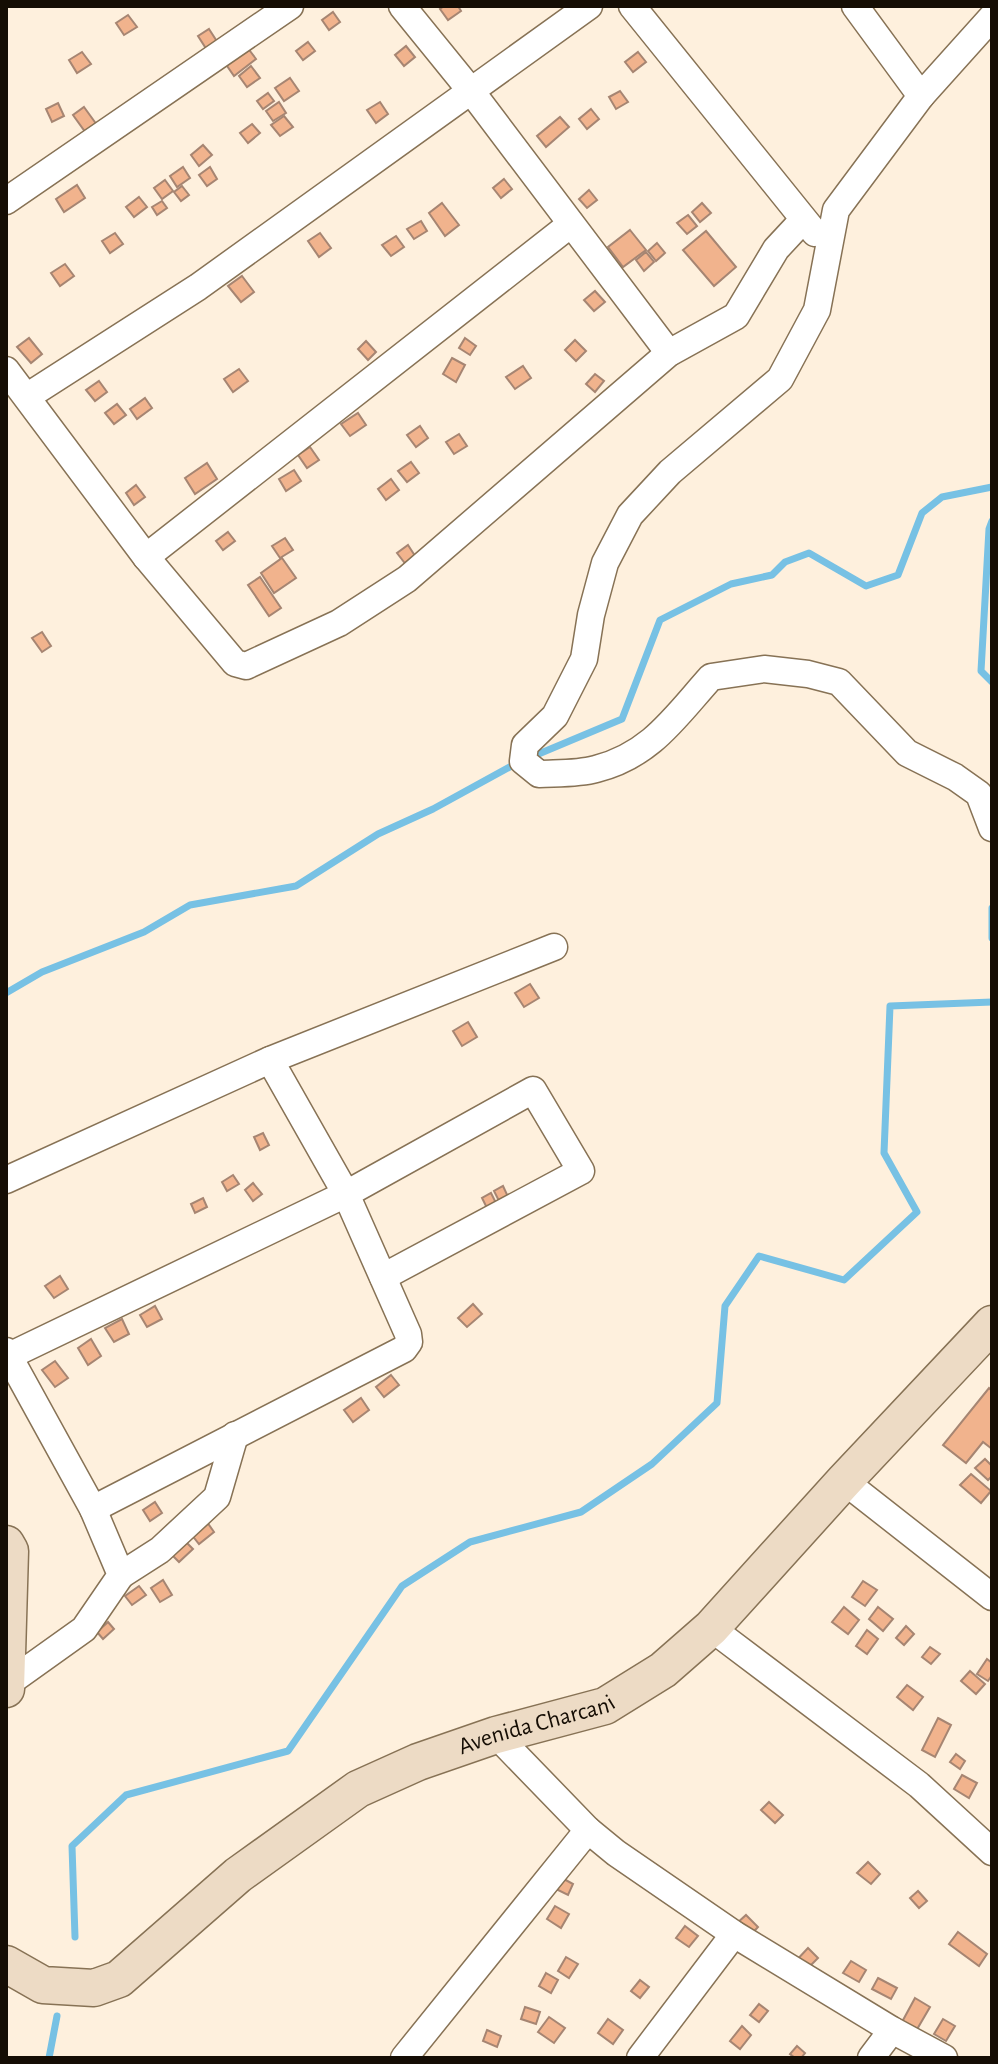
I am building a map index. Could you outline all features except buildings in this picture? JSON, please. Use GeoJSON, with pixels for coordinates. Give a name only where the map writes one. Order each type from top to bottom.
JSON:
{"type":"FeatureCollection","features":[{"type":"Feature","properties":{"kind":"main road","name":"Avenida Charcani"},"geometry":{"type":"LineString","coordinates":[[6,1964],[43,1985],[94,1988],[119,1979],[238,1875],[358,1789],[418,1762],[496,1735],[605,1706],[663,1670],[711,1628],[844,1481],[986,1341]]}},
{"type":"Feature","properties":{"kind":"main road"},"geometry":{"type":"LineString","coordinates":[[6,1544],[10,1551],[7,1687]]}},
{"type":"Feature","properties":{"kind":"street"},"geometry":{"type":"LineString","coordinates":[[6,201],[290,6]]}},
{"type":"Feature","properties":{"kind":"street"},"geometry":{"type":"LineString","coordinates":[[402,6],[471,91],[669,353]]}},
{"type":"Feature","properties":{"kind":"street"},"geometry":{"type":"LineString","coordinates":[[28,396],[198,287],[589,6]]}},
{"type":"Feature","properties":{"kind":"street"},"geometry":{"type":"LineString","coordinates":[[632,6],[828,247]]}},
{"type":"Feature","properties":{"kind":"street"},"geometry":{"type":"LineString","coordinates":[[855,6],[921,96]]}},
{"type":"Feature","properties":{"kind":"street"},"geometry":{"type":"LineString","coordinates":[[992,17],[921,96],[836,210],[817,310],[780,379],[670,472],[630,515],[605,563],[591,615],[584,659],[555,716],[525,745],[523,761],[539,774],[593,770],[627,759],[660,735],[711,677],[764,669],[808,674],[839,682],[907,753],[955,777],[979,794],[992,828]]}},
{"type":"Feature","properties":{"kind":"street"},"geometry":{"type":"LineString","coordinates":[[6,370],[146,557],[235,663],[246,666],[339,623],[407,579],[669,353],[736,316],[776,249],[803,220]]}},
{"type":"Feature","properties":{"kind":"street"},"geometry":{"type":"LineString","coordinates":[[146,557],[571,224]]}},
{"type":"Feature","properties":{"kind":"street"},"geometry":{"type":"LineString","coordinates":[[6,1180],[270,1060],[554,947]]}},
{"type":"Feature","properties":{"kind":"street"},"geometry":{"type":"LineString","coordinates":[[93,1509],[404,1349],[409,1342],[346,1194],[270,1060]]}},
{"type":"Feature","properties":{"kind":"street"},"geometry":{"type":"LineString","coordinates":[[121,1575],[93,1509],[7,1354],[346,1194],[533,1090],[581,1171],[383,1277]]}},
{"type":"Feature","properties":{"kind":"street"},"geometry":{"type":"LineString","coordinates":[[7,1687],[84,1629],[121,1575],[160,1550],[217,1497],[235,1435]]}},
{"type":"Feature","properties":{"kind":"street"},"geometry":{"type":"LineString","coordinates":[[844,1481],[992,1597]]}},
{"type":"Feature","properties":{"kind":"street"},"geometry":{"type":"LineString","coordinates":[[711,1628],[919,1785],[992,1852]]}},
{"type":"Feature","properties":{"kind":"street"},"geometry":{"type":"LineString","coordinates":[[496,1735],[588,1830],[616,1853],[734,1934],[944,2058]]}},
{"type":"Feature","properties":{"kind":"street"},"geometry":{"type":"LineString","coordinates":[[404,2058],[588,1830]]}},
{"type":"Feature","properties":{"kind":"street"},"geometry":{"type":"LineString","coordinates":[[640,2058],[734,1934]]}},
{"type":"Feature","properties":{"kind":"street"},"geometry":{"type":"LineString","coordinates":[[871,2058],[892,2030]]}},
{"type":"Feature","properties":{"kind":"waterway"},"geometry":{"type":"LineString","coordinates":[[529,758],[622,719],[660,620],[731,584],[772,575],[785,562],[809,553],[866,586],[898,575],[922,513],[942,497],[992,487]]}},
{"type":"Feature","properties":{"kind":"waterway"},"geometry":{"type":"LineString","coordinates":[[992,521],[989,529],[981,671],[992,682]]}},
{"type":"Feature","properties":{"kind":"waterway"},"geometry":{"type":"LineString","coordinates":[[6,993],[42,972],[144,932],[190,905],[296,886],[378,834],[433,809],[517,763]]}},
{"type":"Feature","properties":{"kind":"waterway"},"geometry":{"type":"LineString","coordinates":[[992,908],[992,938]]}},
{"type":"Feature","properties":{"kind":"waterway"},"geometry":{"type":"LineString","coordinates":[[75,1937],[72,1846],[126,1795],[288,1751],[402,1586],[470,1542],[581,1512],[652,1464],[717,1403],[725,1306],[759,1256],[844,1280],[917,1212],[884,1153],[890,1006],[992,1002]]}},
{"type":"Feature","properties":{"kind":"waterway"},"geometry":{"type":"LineString","coordinates":[[49,2058],[57,2016]]}}]}
